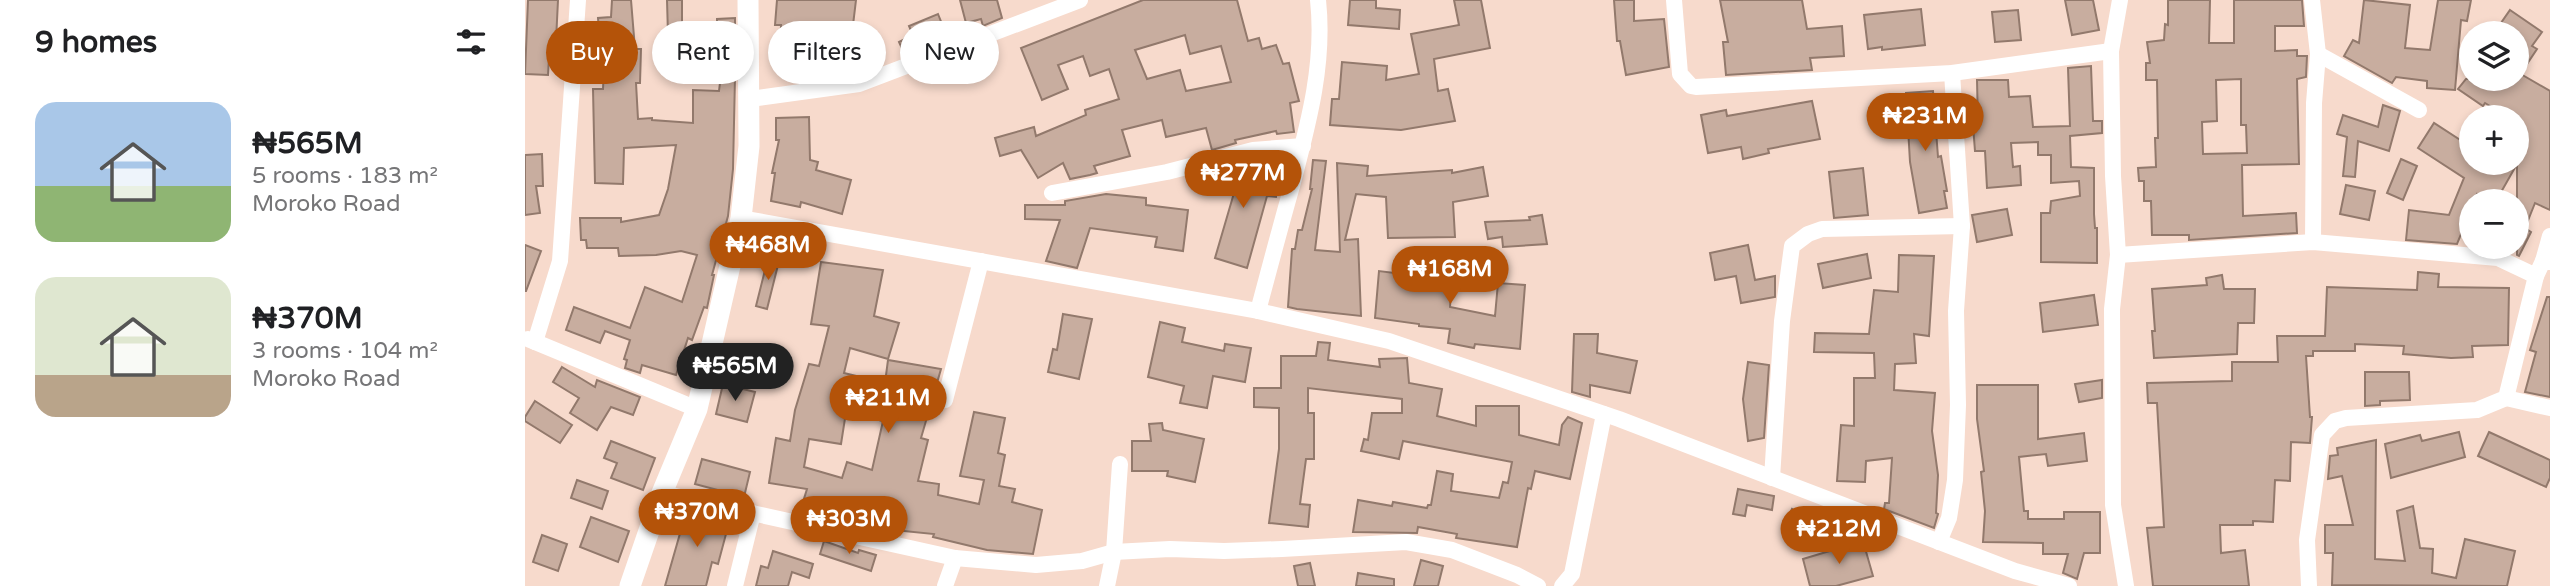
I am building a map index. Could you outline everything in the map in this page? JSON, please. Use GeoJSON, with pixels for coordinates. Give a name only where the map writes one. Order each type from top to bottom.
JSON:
{"type":"FeatureCollection","features":[{"type":"Feature","properties":{"kind":"street"},"geometry":{"type":"LineString","coordinates":[[578,0],[560,261],[530,340],[697,410]]}},
{"type":"Feature","properties":{"kind":"street"},"geometry":{"type":"LineString","coordinates":[[630,586],[662,493],[697,410],[741,218],[749,146],[748,0]]}},
{"type":"Feature","properties":{"kind":"street"},"geometry":{"type":"LineString","coordinates":[[750,99],[859,84],[1080,0]]}},
{"type":"Feature","properties":{"kind":"street"},"geometry":{"type":"LineString","coordinates":[[1258,311],[1303,145],[1318,72],[1321,29],[1318,0]]}},
{"type":"Feature","properties":{"kind":"street"},"geometry":{"type":"LineString","coordinates":[[1674,0],[1680,74],[1691,86],[1696,87],[1952,73],[2111,51]]}},
{"type":"Feature","properties":{"kind":"street"},"geometry":{"type":"LineString","coordinates":[[2120,0],[2111,51],[2113,176],[2118,256],[2112,309],[2113,505],[2126,586]]}},
{"type":"Feature","properties":{"kind":"street"},"geometry":{"type":"LineString","coordinates":[[2312,0],[2318,54],[2314,103],[2313,242]]}},
{"type":"Feature","properties":{"kind":"street"},"geometry":{"type":"LineString","coordinates":[[2318,54],[2419,110]]}},
{"type":"Feature","properties":{"kind":"street"},"geometry":{"type":"LineString","coordinates":[[1939,542],[1949,518],[1955,480],[1958,405],[1956,311],[1962,226],[1952,73]]}},
{"type":"Feature","properties":{"kind":"street"},"geometry":{"type":"LineString","coordinates":[[1052,193],[1167,172],[1253,150],[1303,145]]}},
{"type":"Feature","properties":{"kind":"street"},"geometry":{"type":"LineString","coordinates":[[741,218],[1258,311],[1389,341],[1604,414],[2015,572],[2069,586]]}},
{"type":"Feature","properties":{"kind":"street"},"geometry":{"type":"LineString","coordinates":[[1772,478],[1782,321],[1792,247],[1808,233],[1822,229],[1962,226]]}},
{"type":"Feature","properties":{"kind":"street"},"geometry":{"type":"LineString","coordinates":[[2506,398],[2550,236]]}},
{"type":"Feature","properties":{"kind":"street"},"geometry":{"type":"LineString","coordinates":[[2118,256],[2313,242],[2498,258],[2543,266]]}},
{"type":"Feature","properties":{"kind":"street"},"geometry":{"type":"LineString","coordinates":[[945,400],[981,261]]}},
{"type":"Feature","properties":{"kind":"street"},"geometry":{"type":"LineString","coordinates":[[2309,586],[2307,540],[2322,435],[2327,427],[2346,418],[2477,410],[2506,398],[2550,408]]}},
{"type":"Feature","properties":{"kind":"street"},"geometry":{"type":"LineString","coordinates":[[1562,586],[1572,574],[1604,414]]}},
{"type":"Feature","properties":{"kind":"street"},"geometry":{"type":"LineString","coordinates":[[1107,586],[1114,552],[1120,464]]}},
{"type":"Feature","properties":{"kind":"street"},"geometry":{"type":"LineString","coordinates":[[662,493],[955,558],[1036,565],[1082,561],[1114,552],[1282,549],[1406,541],[1452,550],[1538,586]]}},
{"type":"Feature","properties":{"kind":"street"},"geometry":{"type":"LineString","coordinates":[[735,586],[753,513]]}},
{"type":"Feature","properties":{"kind":"street"},"geometry":{"type":"LineString","coordinates":[[945,586],[955,558]]}},
{"type":"Feature","properties":{"kind":"building"},"geometry":{"type":"Polygon","coordinates":[[[528,0],[558,0],[557,21],[546,21],[546,75],[525,74],[528,0]]]}},
{"type":"Feature","properties":{"kind":"building"},"geometry":{"type":"Polygon","coordinates":[[[612,0],[631,0],[633,21],[598,21],[598,18],[611,17],[612,0]]]}},
{"type":"Feature","properties":{"kind":"building"},"geometry":{"type":"Polygon","coordinates":[[[667,0],[682,0],[682,21],[668,21],[667,0]]]}},
{"type":"Feature","properties":{"kind":"building"},"geometry":{"type":"Polygon","coordinates":[[[777,0],[856,0],[853,21],[775,21],[777,0]]]}},
{"type":"Feature","properties":{"kind":"building"},"geometry":{"type":"Polygon","coordinates":[[[960,0],[997,0],[1002,18],[995,21],[965,21],[960,0]]]}},
{"type":"Feature","properties":{"kind":"building"},"geometry":{"type":"Polygon","coordinates":[[[1143,0],[1237,0],[1248,41],[1259,38],[1262,49],[1276,45],[1283,64],[1289,63],[1299,101],[1290,103],[1294,132],[1277,134],[1276,131],[1235,140],[1236,143],[1212,150],[1206,128],[1166,137],[1162,120],[1122,130],[1130,156],[1094,166],[1097,173],[1070,179],[1063,163],[1038,178],[1021,150],[1000,156],[995,138],[1034,127],[1036,136],[1086,115],[1085,110],[1119,99],[1109,69],[1090,76],[1083,56],[1058,65],[1068,89],[1042,100],[1021,48],[1143,0]],[[1185,35],[1135,50],[1147,79],[1180,70],[1186,91],[1231,82],[1221,46],[1190,54],[1185,35]]]}},
{"type":"Feature","properties":{"kind":"building"},"geometry":{"type":"Polygon","coordinates":[[[1350,0],[1376,0],[1376,8],[1400,10],[1399,29],[1348,25],[1350,0]]]}},
{"type":"Feature","properties":{"kind":"building"},"geometry":{"type":"Polygon","coordinates":[[[1454,0],[1481,0],[1490,48],[1434,59],[1438,91],[1448,89],[1455,121],[1401,130],[1330,125],[1332,99],[1339,99],[1342,62],[1387,66],[1386,80],[1419,74],[1411,34],[1459,25],[1454,0]]]}},
{"type":"Feature","properties":{"kind":"building"},"geometry":{"type":"Polygon","coordinates":[[[1614,0],[1634,0],[1634,21],[1664,19],[1669,67],[1626,75],[1620,41],[1617,41],[1614,0]]]}},
{"type":"Feature","properties":{"kind":"building"},"geometry":{"type":"Polygon","coordinates":[[[1720,0],[1802,0],[1807,29],[1842,26],[1844,56],[1810,58],[1812,70],[1726,75],[1723,42],[1728,42],[1720,0]]]}},
{"type":"Feature","properties":{"kind":"building"},"geometry":{"type":"Polygon","coordinates":[[[2065,0],[2093,0],[2099,30],[2072,35],[2065,0]]]}},
{"type":"Feature","properties":{"kind":"building"},"geometry":{"type":"Polygon","coordinates":[[[2168,0],[2210,0],[2209,43],[2234,43],[2234,0],[2302,0],[2304,26],[2275,26],[2275,51],[2297,50],[2297,56],[2307,56],[2306,77],[2297,79],[2299,164],[2242,165],[2243,216],[2296,213],[2297,233],[2189,240],[2189,235],[2152,235],[2151,201],[2144,201],[2144,181],[2139,181],[2138,168],[2156,167],[2157,80],[2146,80],[2146,63],[2150,63],[2147,42],[2164,40],[2165,24],[2168,25],[2168,0]],[[2241,79],[2216,80],[2217,121],[2202,122],[2203,154],[2247,153],[2246,125],[2241,125],[2241,79]]]}},
{"type":"Feature","properties":{"kind":"building"},"geometry":{"type":"Polygon","coordinates":[[[2364,0],[2410,5],[2405,48],[2430,50],[2438,0],[2471,0],[2467,21],[2459,21],[2455,90],[2427,88],[2427,81],[2396,77],[2392,83],[2344,56],[2353,40],[2359,43],[2364,0]]]}},
{"type":"Feature","properties":{"kind":"building"},"geometry":{"type":"Polygon","coordinates":[[[1921,9],[1925,45],[1868,49],[1864,15],[1921,9]]]}},
{"type":"Feature","properties":{"kind":"building"},"geometry":{"type":"Polygon","coordinates":[[[2018,10],[2021,40],[1995,42],[1992,12],[2018,10]]]}},
{"type":"Feature","properties":{"kind":"building"},"geometry":{"type":"Polygon","coordinates":[[[2510,10],[2526,21],[2502,21],[2510,10]]]}},
{"type":"Feature","properties":{"kind":"building"},"geometry":{"type":"Polygon","coordinates":[[[938,14],[941,21],[921,21],[938,14]]]}},
{"type":"Feature","properties":{"kind":"building"},"geometry":{"type":"Polygon","coordinates":[[[735,18],[735,21],[717,21],[717,19],[735,18]]]}},
{"type":"Feature","properties":{"kind":"building"},"geometry":{"type":"Polygon","coordinates":[[[2529,23],[2542,32],[2532,46],[2537,49],[2529,61],[2529,23]]]}},
{"type":"Feature","properties":{"kind":"building"},"geometry":{"type":"Polygon","coordinates":[[[638,49],[641,49],[638,83],[638,49]]]}},
{"type":"Feature","properties":{"kind":"building"},"geometry":{"type":"Polygon","coordinates":[[[2091,66],[2093,121],[2102,121],[2102,133],[2070,136],[2071,167],[2094,168],[2097,263],[2041,262],[2041,213],[2050,213],[2051,201],[2080,196],[2079,181],[2051,183],[2051,155],[2038,155],[2038,142],[2011,143],[2013,167],[2020,166],[2021,185],[1987,188],[1985,151],[1975,151],[1973,125],[1978,124],[1977,80],[2008,80],[2009,97],[2030,96],[2033,127],[2070,126],[2068,68],[2091,66]]]}},
{"type":"Feature","properties":{"kind":"building"},"geometry":{"type":"Polygon","coordinates":[[[2529,79],[2550,91],[2550,210],[2535,203],[2529,218],[2529,189],[2517,189],[2517,175],[2529,175],[2529,105],[2482,105],[2461,91],[2529,91],[2529,79]]]}},
{"type":"Feature","properties":{"kind":"building"},"geometry":{"type":"Polygon","coordinates":[[[603,84],[636,84],[638,119],[693,123],[693,90],[719,91],[720,84],[735,84],[733,169],[728,216],[712,275],[707,308],[704,307],[692,340],[688,338],[676,375],[642,365],[640,373],[625,368],[627,360],[624,359],[630,340],[605,331],[600,343],[566,330],[574,307],[630,328],[645,287],[682,302],[697,255],[681,251],[619,256],[618,248],[587,248],[586,240],[581,240],[580,218],[621,218],[621,222],[659,215],[668,189],[676,145],[624,148],[623,184],[595,183],[593,89],[603,89],[603,84]]]}},
{"type":"Feature","properties":{"kind":"building"},"geometry":{"type":"Polygon","coordinates":[[[1933,91],[1938,157],[1941,156],[1947,208],[1919,213],[1910,162],[1906,93],[1933,91]]]}},
{"type":"Feature","properties":{"kind":"building"},"geometry":{"type":"Polygon","coordinates":[[[1812,101],[1820,139],[1768,149],[1769,153],[1743,159],[1741,147],[1708,153],[1701,115],[1726,110],[1727,116],[1812,101]]]}},
{"type":"Feature","properties":{"kind":"building"},"geometry":{"type":"Polygon","coordinates":[[[2383,105],[2400,111],[2389,151],[2358,141],[2355,177],[2343,176],[2347,137],[2337,134],[2343,115],[2378,127],[2383,105]]]}},
{"type":"Feature","properties":{"kind":"building"},"geometry":{"type":"Polygon","coordinates":[[[809,117],[810,160],[818,162],[816,170],[851,180],[842,214],[801,202],[800,207],[771,201],[775,173],[772,173],[779,140],[776,140],[776,118],[809,117]]]}},
{"type":"Feature","properties":{"kind":"building"},"geometry":{"type":"Polygon","coordinates":[[[2434,123],[2459,139],[2459,175],[2418,148],[2434,123]]]}},
{"type":"Feature","properties":{"kind":"building"},"geometry":{"type":"Polygon","coordinates":[[[542,154],[543,186],[536,186],[540,213],[525,215],[525,155],[542,154]]]}},
{"type":"Feature","properties":{"kind":"building"},"geometry":{"type":"Polygon","coordinates":[[[2401,159],[2417,166],[2403,200],[2387,193],[2401,159]]]}},
{"type":"Feature","properties":{"kind":"building"},"geometry":{"type":"Polygon","coordinates":[[[1313,160],[1326,161],[1315,250],[1340,252],[1337,163],[1368,166],[1367,176],[1452,170],[1452,173],[1483,167],[1488,196],[1453,202],[1455,237],[1388,238],[1386,197],[1356,194],[1345,240],[1358,239],[1361,316],[1297,309],[1288,307],[1292,249],[1295,249],[1298,230],[1302,230],[1312,189],[1313,160]]]}},
{"type":"Feature","properties":{"kind":"building"},"geometry":{"type":"Polygon","coordinates":[[[1229,167],[1279,172],[1276,197],[1267,196],[1247,268],[1215,258],[1234,193],[1213,191],[1215,171],[1229,167]]]}},
{"type":"Feature","properties":{"kind":"building"},"geometry":{"type":"Polygon","coordinates":[[[1863,168],[1868,215],[1834,218],[1829,172],[1863,168]]]}},
{"type":"Feature","properties":{"kind":"building"},"geometry":{"type":"Polygon","coordinates":[[[2459,175],[2511,175],[2503,189],[2460,189],[2464,178],[2459,175]]]}},
{"type":"Feature","properties":{"kind":"building"},"geometry":{"type":"Polygon","coordinates":[[[2346,185],[2375,191],[2369,220],[2340,214],[2346,185]]]}},
{"type":"Feature","properties":{"kind":"building"},"geometry":{"type":"Polygon","coordinates":[[[2459,190],[2457,244],[2406,240],[2409,210],[2449,215],[2459,190]]]}},
{"type":"Feature","properties":{"kind":"building"},"geometry":{"type":"Polygon","coordinates":[[[1106,194],[1146,198],[1146,205],[1188,210],[1183,251],[1155,247],[1157,237],[1090,228],[1077,268],[1046,261],[1060,220],[1025,219],[1025,205],[1065,205],[1065,201],[1106,194]]]}},
{"type":"Feature","properties":{"kind":"building"},"geometry":{"type":"Polygon","coordinates":[[[2007,209],[2012,235],[1977,242],[1972,215],[2007,209]]]}},
{"type":"Feature","properties":{"kind":"building"},"geometry":{"type":"Polygon","coordinates":[[[1542,215],[1547,244],[1503,247],[1502,237],[1488,239],[1485,222],[1530,220],[1529,217],[1542,215]]]}},
{"type":"Feature","properties":{"kind":"building"},"geometry":{"type":"Polygon","coordinates":[[[525,245],[541,251],[526,291],[525,291],[525,245]]]}},
{"type":"Feature","properties":{"kind":"building"},"geometry":{"type":"Polygon","coordinates":[[[1748,245],[1755,280],[1775,276],[1775,297],[1741,303],[1736,276],[1715,280],[1710,253],[1748,245]]]}},
{"type":"Feature","properties":{"kind":"building"},"geometry":{"type":"Polygon","coordinates":[[[769,254],[780,257],[767,309],[756,306],[769,254]]]}},
{"type":"Feature","properties":{"kind":"building"},"geometry":{"type":"Polygon","coordinates":[[[1867,254],[1871,278],[1823,288],[1818,264],[1867,254]]]}},
{"type":"Feature","properties":{"kind":"building"},"geometry":{"type":"Polygon","coordinates":[[[1899,255],[1934,256],[1929,336],[1914,334],[1916,363],[1895,364],[1894,390],[1935,393],[1932,431],[1938,475],[1938,514],[1934,528],[1884,509],[1885,503],[1889,503],[1892,458],[1866,461],[1865,482],[1837,481],[1841,425],[1854,426],[1854,378],[1875,378],[1874,353],[1814,352],[1815,333],[1869,334],[1874,290],[1898,292],[1899,255]]]}},
{"type":"Feature","properties":{"kind":"building"},"geometry":{"type":"Polygon","coordinates":[[[1420,256],[1453,259],[1450,307],[1495,316],[1498,283],[1525,285],[1520,349],[1475,344],[1474,348],[1448,343],[1450,329],[1375,318],[1379,271],[1419,276],[1420,256]]]}},
{"type":"Feature","properties":{"kind":"building"},"geometry":{"type":"Polygon","coordinates":[[[821,262],[883,270],[874,316],[899,323],[888,359],[850,348],[844,373],[885,383],[888,360],[941,369],[921,438],[928,440],[918,481],[939,484],[938,495],[979,504],[984,480],[960,476],[974,412],[1005,418],[998,453],[1005,455],[999,486],[1015,489],[1012,502],[1042,510],[1033,554],[987,550],[933,537],[934,534],[867,524],[802,505],[807,489],[769,483],[776,438],[790,441],[795,410],[809,364],[819,366],[829,326],[811,324],[821,262]],[[846,412],[841,444],[809,439],[804,467],[842,478],[847,462],[872,470],[883,421],[846,412]]]}},
{"type":"Feature","properties":{"kind":"building"},"geometry":{"type":"Polygon","coordinates":[[[2418,272],[2439,274],[2438,287],[2509,288],[2508,345],[2472,346],[2473,357],[2451,358],[2403,354],[2404,346],[2355,344],[2355,351],[2313,351],[2313,356],[2306,356],[2312,417],[2310,443],[2291,442],[2290,481],[2275,480],[2273,522],[2253,521],[2253,525],[2220,525],[2221,553],[2245,550],[2249,586],[2153,586],[2147,528],[2164,527],[2157,403],[2148,403],[2147,383],[2232,381],[2232,362],[2278,362],[2277,336],[2325,336],[2327,287],[2417,290],[2418,272]]]}},
{"type":"Feature","properties":{"kind":"building"},"geometry":{"type":"Polygon","coordinates":[[[2222,275],[2224,289],[2255,289],[2254,323],[2238,323],[2237,354],[2154,358],[2152,289],[2207,285],[2206,278],[2222,275]]]}},
{"type":"Feature","properties":{"kind":"building"},"geometry":{"type":"Polygon","coordinates":[[[2094,295],[2098,325],[2043,332],[2040,303],[2094,295]]]}},
{"type":"Feature","properties":{"kind":"building"},"geometry":{"type":"Polygon","coordinates":[[[2547,297],[2550,297],[2550,397],[2525,392],[2536,352],[2530,350],[2547,297]]]}},
{"type":"Feature","properties":{"kind":"building"},"geometry":{"type":"Polygon","coordinates":[[[1063,314],[1092,319],[1079,379],[1048,372],[1053,349],[1057,350],[1063,314]]]}},
{"type":"Feature","properties":{"kind":"building"},"geometry":{"type":"Polygon","coordinates":[[[1160,322],[1185,328],[1182,342],[1224,351],[1225,344],[1251,348],[1245,382],[1213,376],[1207,408],[1180,403],[1184,386],[1148,377],[1160,322]]]}},
{"type":"Feature","properties":{"kind":"building"},"geometry":{"type":"Polygon","coordinates":[[[1574,334],[1598,334],[1597,353],[1637,361],[1630,393],[1590,385],[1590,397],[1572,392],[1574,334]]]}},
{"type":"Feature","properties":{"kind":"building"},"geometry":{"type":"Polygon","coordinates":[[[1318,342],[1330,343],[1328,360],[1380,367],[1379,359],[1407,358],[1409,383],[1442,389],[1437,416],[1476,426],[1476,406],[1519,406],[1519,435],[1559,445],[1562,425],[1568,417],[1582,423],[1570,479],[1535,471],[1531,489],[1528,488],[1517,547],[1456,538],[1457,534],[1418,527],[1417,533],[1353,532],[1358,500],[1427,508],[1431,505],[1437,471],[1453,474],[1451,491],[1499,498],[1503,482],[1508,483],[1512,462],[1403,441],[1399,459],[1361,451],[1364,439],[1368,440],[1372,413],[1402,413],[1402,399],[1308,388],[1308,413],[1314,413],[1314,459],[1306,459],[1300,504],[1310,505],[1308,527],[1269,523],[1279,449],[1279,408],[1254,407],[1254,388],[1281,388],[1281,356],[1316,356],[1318,342]]]}},
{"type":"Feature","properties":{"kind":"building"},"geometry":{"type":"Polygon","coordinates":[[[1748,362],[1769,365],[1764,438],[1748,441],[1743,399],[1748,362]]]}},
{"type":"Feature","properties":{"kind":"building"},"geometry":{"type":"Polygon","coordinates":[[[562,367],[595,387],[597,380],[640,397],[633,415],[611,407],[597,430],[570,413],[579,398],[553,382],[562,367]]]}},
{"type":"Feature","properties":{"kind":"building"},"geometry":{"type":"Polygon","coordinates":[[[2365,372],[2409,372],[2410,400],[2380,401],[2380,405],[2365,406],[2365,372]]]}},
{"type":"Feature","properties":{"kind":"building"},"geometry":{"type":"Polygon","coordinates":[[[2102,380],[2102,398],[2079,402],[2075,384],[2102,380]]]}},
{"type":"Feature","properties":{"kind":"building"},"geometry":{"type":"Polygon","coordinates":[[[723,384],[755,392],[747,422],[716,414],[723,384]]]}},
{"type":"Feature","properties":{"kind":"building"},"geometry":{"type":"Polygon","coordinates":[[[1977,385],[2038,385],[2038,439],[2084,433],[2087,461],[2048,466],[2046,454],[2019,457],[2024,511],[2028,511],[2028,519],[2064,519],[2064,512],[2100,512],[2100,553],[2084,553],[2077,579],[2063,573],[2068,554],[2043,554],[2043,543],[1983,542],[1985,511],[1981,472],[1984,471],[1977,419],[1977,385]]]}},
{"type":"Feature","properties":{"kind":"building"},"geometry":{"type":"Polygon","coordinates":[[[535,401],[572,425],[560,443],[525,421],[535,401]]]}},
{"type":"Feature","properties":{"kind":"building"},"geometry":{"type":"Polygon","coordinates":[[[1162,423],[1163,430],[1204,439],[1195,482],[1167,476],[1168,471],[1132,471],[1132,441],[1151,441],[1149,424],[1162,423]]]}},
{"type":"Feature","properties":{"kind":"building"},"geometry":{"type":"Polygon","coordinates":[[[2459,432],[2465,457],[2391,478],[2385,444],[2420,435],[2422,441],[2459,432]]]}},
{"type":"Feature","properties":{"kind":"building"},"geometry":{"type":"Polygon","coordinates":[[[2489,432],[2550,460],[2550,478],[2546,487],[2478,456],[2489,432]]]}},
{"type":"Feature","properties":{"kind":"building"},"geometry":{"type":"Polygon","coordinates":[[[2376,440],[2375,559],[2405,561],[2397,511],[2413,506],[2420,548],[2433,549],[2432,573],[2456,578],[2465,539],[2515,551],[2507,586],[2332,585],[2333,553],[2325,553],[2325,525],[2353,525],[2342,476],[2328,479],[2330,456],[2338,455],[2337,448],[2376,440]]]}},
{"type":"Feature","properties":{"kind":"building"},"geometry":{"type":"Polygon","coordinates":[[[611,441],[655,458],[643,490],[611,478],[617,463],[604,458],[611,441]]]}},
{"type":"Feature","properties":{"kind":"building"},"geometry":{"type":"Polygon","coordinates":[[[702,459],[750,472],[744,497],[695,484],[702,459]]]}},
{"type":"Feature","properties":{"kind":"building"},"geometry":{"type":"Polygon","coordinates":[[[577,480],[608,491],[602,509],[571,498],[577,480]]]}},
{"type":"Feature","properties":{"kind":"building"},"geometry":{"type":"Polygon","coordinates":[[[1738,489],[1774,496],[1772,510],[1747,505],[1745,516],[1733,514],[1738,489]]]}},
{"type":"Feature","properties":{"kind":"building"},"geometry":{"type":"Polygon","coordinates":[[[687,509],[730,519],[718,564],[712,562],[706,586],[665,586],[687,509]]]}},
{"type":"Feature","properties":{"kind":"building"},"geometry":{"type":"Polygon","coordinates":[[[1792,509],[1809,518],[1803,530],[1786,522],[1792,509]]]}},
{"type":"Feature","properties":{"kind":"building"},"geometry":{"type":"Polygon","coordinates":[[[591,517],[629,531],[618,562],[580,547],[591,517]]]}},
{"type":"Feature","properties":{"kind":"building"},"geometry":{"type":"Polygon","coordinates":[[[542,535],[567,544],[558,571],[533,562],[542,535]]]}},
{"type":"Feature","properties":{"kind":"building"},"geometry":{"type":"Polygon","coordinates":[[[824,541],[858,553],[859,550],[876,555],[871,571],[820,554],[824,541]]]}},
{"type":"Feature","properties":{"kind":"building"},"geometry":{"type":"Polygon","coordinates":[[[1863,541],[1873,576],[1836,586],[1810,586],[1803,559],[1863,541]]]}},
{"type":"Feature","properties":{"kind":"building"},"geometry":{"type":"Polygon","coordinates":[[[773,551],[813,564],[809,578],[792,572],[788,586],[756,586],[761,566],[768,568],[773,551]]]}},
{"type":"Feature","properties":{"kind":"building"},"geometry":{"type":"Polygon","coordinates":[[[1421,560],[1443,566],[1438,586],[1414,586],[1421,560]]]}},
{"type":"Feature","properties":{"kind":"building"},"geometry":{"type":"Polygon","coordinates":[[[1310,563],[1315,586],[1298,586],[1294,566],[1310,563]]]}},
{"type":"Feature","properties":{"kind":"building"},"geometry":{"type":"Polygon","coordinates":[[[1358,573],[1394,579],[1394,586],[1356,586],[1358,573]]]}}]}
